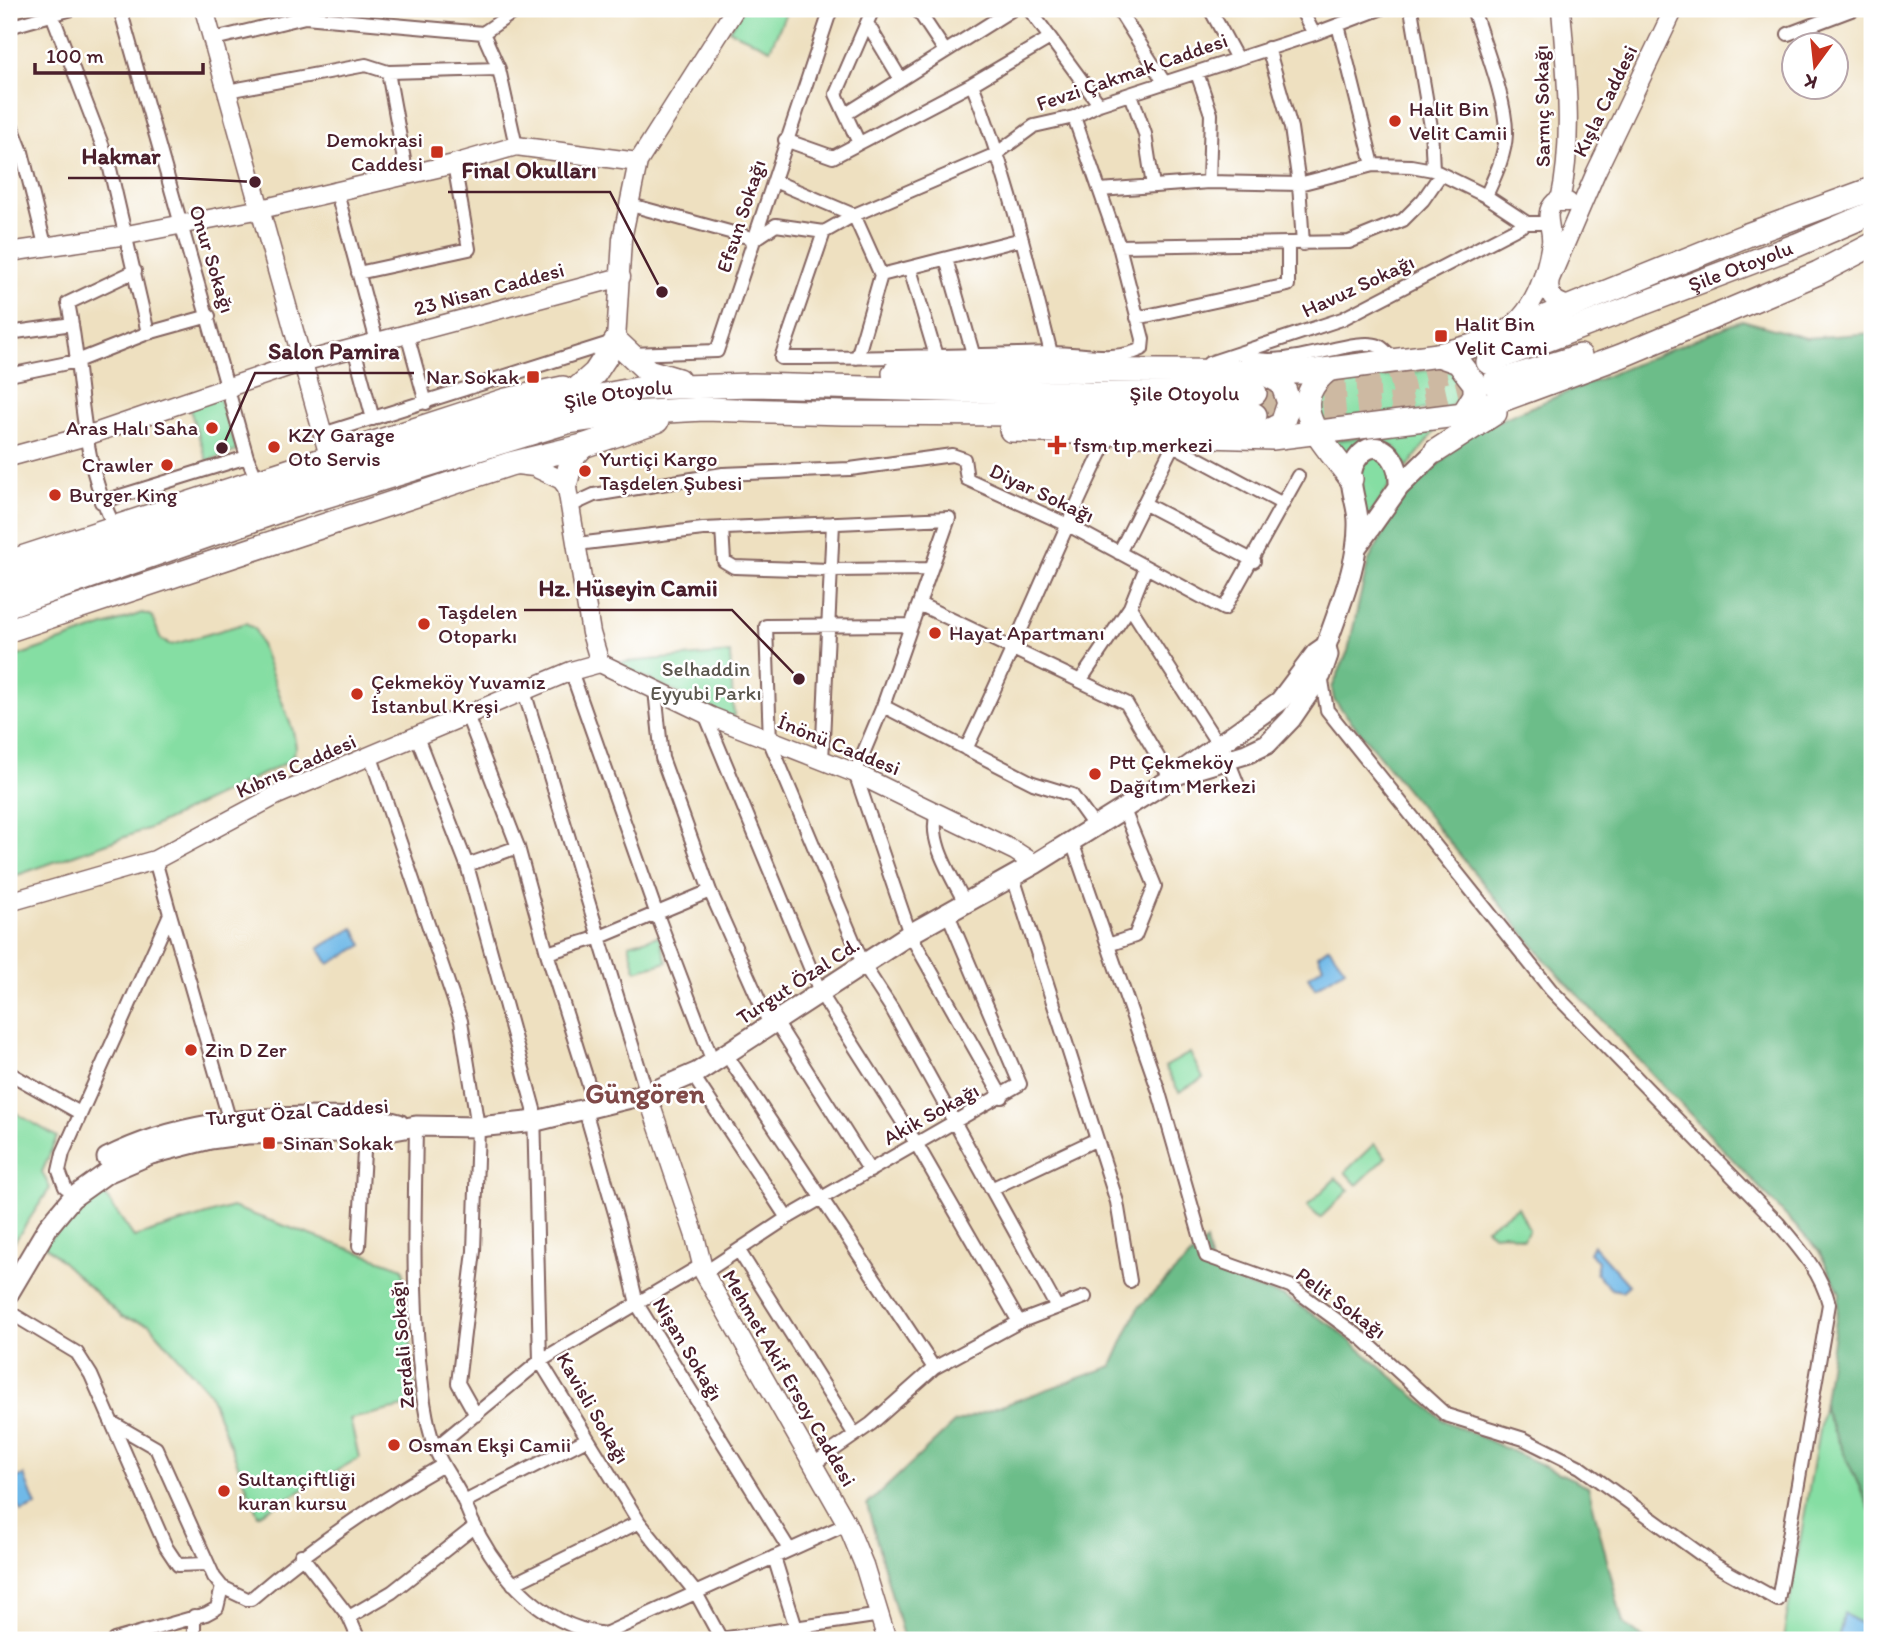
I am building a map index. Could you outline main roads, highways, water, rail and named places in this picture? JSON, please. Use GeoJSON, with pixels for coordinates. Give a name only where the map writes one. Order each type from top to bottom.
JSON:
{"type":"FeatureCollection","features":[{"type":"Feature","properties":{"kind":"highway"},"geometry":{"type":"LineString","coordinates":[[1257,393],[1328,370],[1438,355],[1476,345],[1747,235],[1872,189]]}},
{"type":"Feature","properties":{"kind":"highway","name":"Şile Otoyolu"},"geometry":{"type":"LineString","coordinates":[[1872,213],[1490,372],[1571,359],[1872,234]]}},
{"type":"Feature","properties":{"kind":"highway"},"geometry":{"type":"LineString","coordinates":[[810,413],[877,422],[969,428],[1248,438],[1320,434],[1464,414],[1553,382],[1818,273],[1872,245]]}},
{"type":"Feature","properties":{"kind":"highway"},"geometry":{"type":"LineString","coordinates":[[561,402],[582,386],[622,347],[648,371],[662,377],[709,386]]}},
{"type":"Feature","properties":{"kind":"highway"},"geometry":{"type":"LineString","coordinates":[[1436,452],[1475,395],[1475,384],[1458,362],[1438,355]]}},
{"type":"Feature","properties":{"kind":"highway"},"geometry":{"type":"LineString","coordinates":[[1328,370],[1312,385],[1306,397],[1308,418],[1351,479]]}},
{"type":"Feature","properties":{"kind":"highway"},"geometry":{"type":"LineString","coordinates":[[1436,452],[1488,417],[1553,382]]}},
{"type":"Feature","properties":{"kind":"highway"},"geometry":{"type":"LineString","coordinates":[[1248,438],[1278,428],[1289,410],[1288,394],[1282,383],[1257,393]]}},
{"type":"Feature","properties":{"kind":"highway","name":"Şile Otoyolu"},"geometry":{"type":"LineString","coordinates":[[9,584],[387,456],[561,402],[643,388],[815,385],[1094,394],[1257,393]]}},
{"type":"Feature","properties":{"kind":"highway"},"geometry":{"type":"LineString","coordinates":[[9,562],[257,480],[326,445],[506,400],[582,386],[643,388]]}},
{"type":"Feature","properties":{"kind":"highway","name":"Şile Otoyolu"},"geometry":{"type":"LineString","coordinates":[[9,605],[293,506],[567,422],[630,413],[704,410],[810,413],[1257,393]]}},
{"type":"Feature","properties":{"kind":"highway"},"geometry":{"type":"LineString","coordinates":[[9,630],[510,464],[583,446],[646,424],[704,410]]}},
{"type":"Feature","properties":{"kind":"highway"},"geometry":{"type":"LineString","coordinates":[[1272,438],[1302,445],[1351,479]]}},
{"type":"Feature","properties":{"kind":"highway"},"geometry":{"type":"LineString","coordinates":[[566,482],[572,458],[583,446]]}},
{"type":"Feature","properties":{"kind":"main road"},"geometry":{"type":"LineString","coordinates":[[1357,546],[1358,520],[1351,479],[1357,459],[1366,451],[1376,448],[1388,452],[1396,460],[1400,471],[1399,487]]}},
{"type":"Feature","properties":{"kind":"main road"},"geometry":{"type":"LineString","coordinates":[[1357,546],[1399,487],[1436,452]]}},
{"type":"Feature","properties":{"kind":"main road","name":"Turgut Özal Cd."},"geometry":{"type":"LineString","coordinates":[[1175,777],[1267,744],[1299,707],[1321,675],[1328,655],[1326,646],[1357,546]]}},
{"type":"Feature","properties":{"kind":"main road","name":"Turgut Özal Cd."},"geometry":{"type":"LineString","coordinates":[[411,1126],[478,1127],[536,1121],[647,1094],[692,1074],[910,934],[1035,864],[1175,777],[1217,743],[1280,702],[1316,653],[1326,646]]}},
{"type":"Feature","properties":{"kind":"main road","name":"Turgut Özal Caddesi"},"geometry":{"type":"LineString","coordinates":[[9,1293],[80,1174],[122,1150],[174,1131],[284,1117],[377,1118],[411,1126]]}},
{"type":"Feature","properties":{"kind":"main road","name":"Turgut Özal Caddesi"},"geometry":{"type":"LineString","coordinates":[[9,1268],[39,1219],[68,1192],[88,1185],[128,1162],[179,1146],[247,1134],[365,1132],[411,1126]]}},
{"type":"Feature","properties":{"kind":"water"},"geometry":{"type":"Polygon","coordinates":[[[354,928],[363,945],[329,964],[319,948],[354,928]]]}},
{"type":"Feature","properties":{"kind":"water"},"geometry":{"type":"Polygon","coordinates":[[[1329,947],[1345,969],[1315,988],[1308,977],[1323,966],[1318,955],[1329,947]]]}},
{"type":"Feature","properties":{"kind":"water"},"geometry":{"type":"Polygon","coordinates":[[[1593,1245],[1629,1285],[1622,1291],[1611,1289],[1596,1273],[1598,1261],[1589,1253],[1593,1245]]]}},
{"type":"Feature","properties":{"kind":"water"},"geometry":{"type":"Polygon","coordinates":[[[24,1475],[36,1506],[21,1512],[9,1481],[24,1475]]]}},
{"type":"Feature","properties":{"kind":"water"},"geometry":{"type":"Polygon","coordinates":[[[1844,1613],[1872,1631],[1872,1640],[1838,1640],[1844,1613]]]}},
{"type":"Feature","properties":{"kind":"tunnel"},"geometry":{"type":"LineString","coordinates":[[1255,393],[1390,385],[1481,363]]}},
{"type":"Feature","properties":{"kind":"tunnel"},"geometry":{"type":"LineString","coordinates":[[1255,415],[1405,403],[1493,383]]}},
{"type":"Feature","properties":{"kind":"place","name":"Halit Bin Velit Camii"},"geometry":{"type":"Point","coordinates":[1395,121]}},
{"type":"Feature","properties":{"kind":"place","name":"Demokrasi Caddesi"},"geometry":{"type":"Point","coordinates":[437,152]}},
{"type":"Feature","properties":{"kind":"place","name":"Hakmar"},"geometry":{"type":"Point","coordinates":[255,182]}},
{"type":"Feature","properties":{"kind":"place","name":"Final Okulları"},"geometry":{"type":"Point","coordinates":[662,292]}},
{"type":"Feature","properties":{"kind":"place","name":"Halit Bin Velit Cami"},"geometry":{"type":"Point","coordinates":[1441,336]}},
{"type":"Feature","properties":{"kind":"place","name":"Nar Sokak"},"geometry":{"type":"Point","coordinates":[533,377]}},
{"type":"Feature","properties":{"kind":"place","name":"Aras Halı Saha"},"geometry":{"type":"Point","coordinates":[212,428]}},
{"type":"Feature","properties":{"kind":"place","name":"fsm tıp merkezi"},"geometry":{"type":"Point","coordinates":[1057,445]}},
{"type":"Feature","properties":{"kind":"place","name":"KZY Garage Oto Servis"},"geometry":{"type":"Point","coordinates":[274,447]}},
{"type":"Feature","properties":{"kind":"place","name":"Salon Pamira"},"geometry":{"type":"Point","coordinates":[222,448]}},
{"type":"Feature","properties":{"kind":"place","name":"Crawler"},"geometry":{"type":"Point","coordinates":[167,465]}},
{"type":"Feature","properties":{"kind":"place","name":"Yurtiçi Kargo Taşdelen Şubesi"},"geometry":{"type":"Point","coordinates":[585,471]}},
{"type":"Feature","properties":{"kind":"place","name":"Burger King"},"geometry":{"type":"Point","coordinates":[55,495]}},
{"type":"Feature","properties":{"kind":"place","name":"Taşdelen Otoparkı"},"geometry":{"type":"Point","coordinates":[424,624]}},
{"type":"Feature","properties":{"kind":"place","name":"Hayat Apartmanı"},"geometry":{"type":"Point","coordinates":[935,633]}},
{"type":"Feature","properties":{"kind":"place","name":"Hz. Hüseyin Camii"},"geometry":{"type":"Point","coordinates":[799,679]}},
{"type":"Feature","properties":{"kind":"place","name":"Çekmeköy Yuvamız İstanbul Kreşi"},"geometry":{"type":"Point","coordinates":[357,694]}},
{"type":"Feature","properties":{"kind":"place","name":"Ptt Çekmeköy Dağıtım Merkezi"},"geometry":{"type":"Point","coordinates":[1095,774]}},
{"type":"Feature","properties":{"kind":"place","name":"Zin D Zer"},"geometry":{"type":"Point","coordinates":[191,1050]}},
{"type":"Feature","properties":{"kind":"place","name":"Sinan Sokak"},"geometry":{"type":"Point","coordinates":[269,1143]}},
{"type":"Feature","properties":{"kind":"place","name":"Osman Ekşi Camii"},"geometry":{"type":"Point","coordinates":[394,1445]}},
{"type":"Feature","properties":{"kind":"place","name":"Sultançiftliği kuran kursu"},"geometry":{"type":"Point","coordinates":[224,1491]}},
{"type":"Feature","properties":{"kind":"district","name":"Güngören"},"geometry":{"type":"Point","coordinates":[645,1093]}},
{"type":"Feature","properties":{"kind":"park label","name":"Selhaddin Eyyubi Parkı"},"geometry":{"type":"Point","coordinates":[706,681]}}]}
